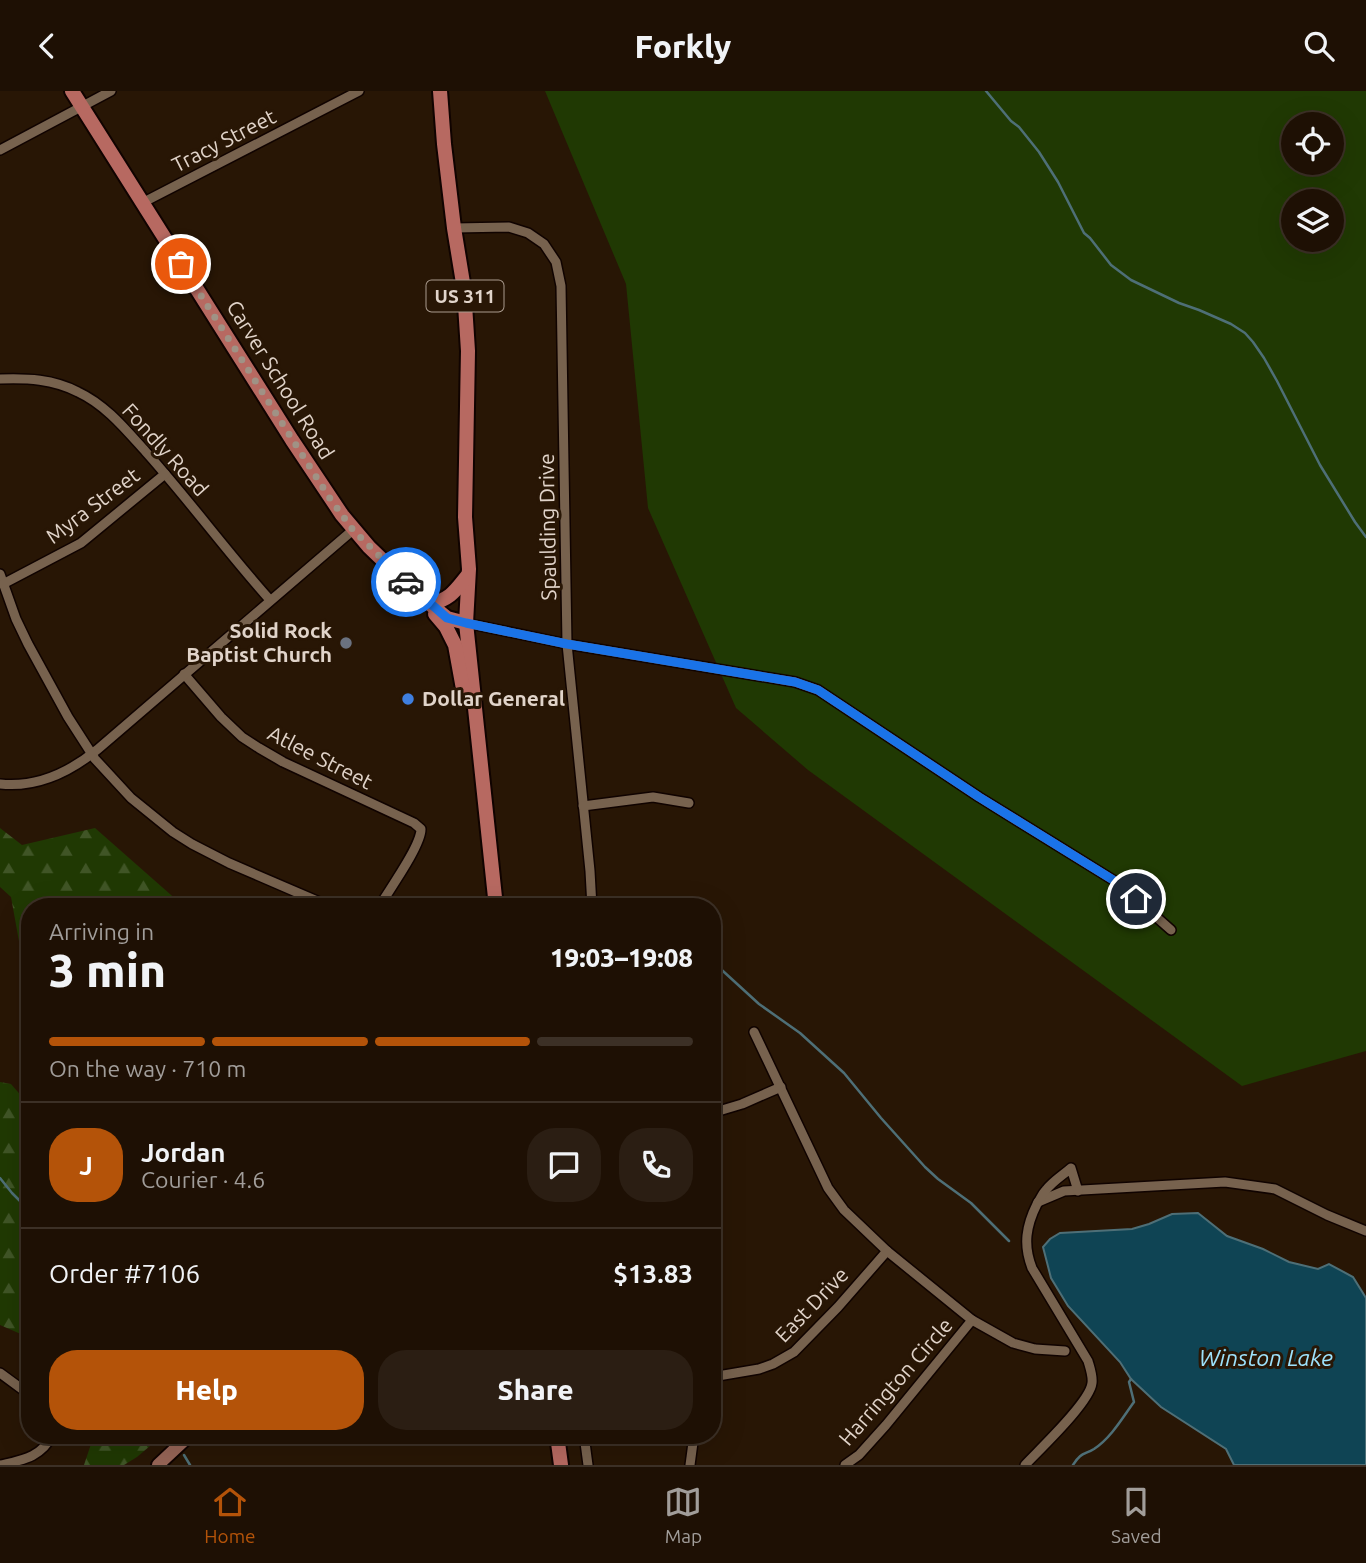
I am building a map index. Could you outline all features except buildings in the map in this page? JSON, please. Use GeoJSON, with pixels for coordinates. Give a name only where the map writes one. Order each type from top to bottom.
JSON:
{"type":"FeatureCollection","features":[{"type":"Feature","properties":{"kind":"main road","name":"Carver School Road"},"geometry":{"type":"LineString","coordinates":[[72,91],[329,497],[353,530],[447,618],[466,623]]}},
{"type":"Feature","properties":{"kind":"main road","name":"US 311"},"geometry":{"type":"LineString","coordinates":[[440,91],[454,227],[464,289],[468,351],[466,623],[495,898]]}},
{"type":"Feature","properties":{"kind":"main road"},"geometry":{"type":"LineString","coordinates":[[468,575],[448,598],[430,604],[455,645],[463,689],[474,699]]}},
{"type":"Feature","properties":{"kind":"main road"},"geometry":{"type":"LineString","coordinates":[[558,1444],[561,1465]]}},
{"type":"Feature","properties":{"kind":"street"},"geometry":{"type":"LineString","coordinates":[[0,150],[111,91]]}},
{"type":"Feature","properties":{"kind":"street","name":"Tracy Street"},"geometry":{"type":"LineString","coordinates":[[142,202],[359,91]]}},
{"type":"Feature","properties":{"kind":"street","name":"Spaulding Drive"},"geometry":{"type":"LineString","coordinates":[[454,227],[509,227],[527,233],[544,244],[556,262],[561,286],[567,644],[592,898]]}},
{"type":"Feature","properties":{"kind":"street","name":"Fondly Road"},"geometry":{"type":"LineString","coordinates":[[0,379],[38,379],[52,382],[91,398],[105,409],[165,474],[270,600]]}},
{"type":"Feature","properties":{"kind":"street","name":"Myra Street"},"geometry":{"type":"LineString","coordinates":[[2,579],[81,543],[165,474]]}},
{"type":"Feature","properties":{"kind":"street"},"geometry":{"type":"LineString","coordinates":[[0,784],[16,785],[44,780],[66,772],[92,754],[353,530]]}},
{"type":"Feature","properties":{"kind":"street"},"geometry":{"type":"LineString","coordinates":[[2,579],[16,619],[68,717],[92,754],[131,798],[167,828],[192,844],[310,898]]}},
{"type":"Feature","properties":{"kind":"street"},"geometry":{"type":"LineString","coordinates":[[466,623],[567,644],[795,682],[818,690],[979,797],[1118,883],[1171,930]]}},
{"type":"Feature","properties":{"kind":"street","name":"Atlee Street"},"geometry":{"type":"LineString","coordinates":[[184,674],[242,737],[283,762],[414,823],[421,829],[421,835],[412,853],[384,898]]}},
{"type":"Feature","properties":{"kind":"street"},"geometry":{"type":"LineString","coordinates":[[583,806],[653,797],[689,803]]}},
{"type":"Feature","properties":{"kind":"street"},"geometry":{"type":"LineString","coordinates":[[754,1032],[828,1188],[844,1210],[887,1251],[972,1320],[1013,1343],[1035,1349],[1065,1351]]}},
{"type":"Feature","properties":{"kind":"street"},"geometry":{"type":"LineString","coordinates":[[721,1110],[781,1087]]}},
{"type":"Feature","properties":{"kind":"street"},"geometry":{"type":"LineString","coordinates":[[1026,1465],[1082,1404],[1092,1382],[1088,1361],[1038,1281],[1028,1259],[1025,1241],[1028,1224],[1046,1189],[1071,1168],[1078,1191]]}},
{"type":"Feature","properties":{"kind":"street"},"geometry":{"type":"LineString","coordinates":[[1038,1202],[1065,1191],[1225,1182],[1275,1189],[1366,1231]]}},
{"type":"Feature","properties":{"kind":"street","name":"East Drive"},"geometry":{"type":"LineString","coordinates":[[721,1375],[759,1369],[794,1352],[887,1251]]}},
{"type":"Feature","properties":{"kind":"street","name":"Harrington Circle"},"geometry":{"type":"LineString","coordinates":[[845,1465],[859,1455],[887,1425],[972,1320]]}},
{"type":"Feature","properties":{"kind":"street"},"geometry":{"type":"LineString","coordinates":[[0,1373],[21,1388]]}},
{"type":"Feature","properties":{"kind":"street"},"geometry":{"type":"LineString","coordinates":[[1,1465],[33,1456],[47,1444]]}},
{"type":"Feature","properties":{"kind":"street"},"geometry":{"type":"LineString","coordinates":[[158,1465],[180,1444]]}},
{"type":"Feature","properties":{"kind":"street"},"geometry":{"type":"LineString","coordinates":[[585,1444],[588,1465]]}},
{"type":"Feature","properties":{"kind":"street"},"geometry":{"type":"LineString","coordinates":[[690,1465],[693,1444]]}},
{"type":"Feature","properties":{"kind":"green space"},"geometry":{"type":"Polygon","coordinates":[[[545,91],[1366,91],[1366,1051],[1242,1086],[808,770],[736,708],[648,508],[626,284],[545,91]]]}},
{"type":"Feature","properties":{"kind":"green space"},"geometry":{"type":"Polygon","coordinates":[[[0,828],[22,845],[95,828],[174,898],[21,898],[21,952],[11,897],[0,887],[0,828]]]}},
{"type":"Feature","properties":{"kind":"green space"},"geometry":{"type":"Polygon","coordinates":[[[0,1082],[11,1084],[21,1096],[21,1334],[0,1325],[0,1082]]]}},
{"type":"Feature","properties":{"kind":"green space"},"geometry":{"type":"Polygon","coordinates":[[[91,1444],[152,1444],[124,1465],[84,1465],[91,1444]]]}},
{"type":"Feature","properties":{"kind":"water","name":"Winston Lake"},"geometry":{"type":"Polygon","coordinates":[[[1198,1213],[1227,1236],[1289,1262],[1318,1269],[1329,1264],[1353,1277],[1366,1298],[1366,1465],[1234,1465],[1226,1449],[1161,1407],[1131,1379],[1120,1362],[1068,1306],[1051,1278],[1043,1247],[1060,1233],[1132,1229],[1172,1214],[1198,1213]]]}},
{"type":"Feature","properties":{"kind":"waterway"},"geometry":{"type":"LineString","coordinates":[[986,91],[1039,152],[1084,233],[1111,265],[1131,280],[1231,324],[1253,342],[1277,381],[1320,465],[1366,537]]}},
{"type":"Feature","properties":{"kind":"waterway"},"geometry":{"type":"LineString","coordinates":[[721,969],[759,1004],[800,1033],[844,1073],[925,1167],[971,1203],[1009,1241]]}},
{"type":"Feature","properties":{"kind":"waterway"},"geometry":{"type":"LineString","coordinates":[[0,1178],[21,1202]]}},
{"type":"Feature","properties":{"kind":"waterway"},"geometry":{"type":"LineString","coordinates":[[1073,1465],[1081,1456],[1106,1439],[1134,1402],[1129,1382],[1131,1379]]}},
{"type":"Feature","properties":{"kind":"waterway"},"geometry":{"type":"LineString","coordinates":[[184,1455],[190,1465]]}},
{"type":"Feature","properties":{"kind":"way so far"},"geometry":{"type":"LineString","coordinates":[[181,264],[329,497],[353,530],[406,582]]}},
{"type":"Feature","properties":{"kind":"place","name":"Solid Rock Baptist Church"},"geometry":{"type":"Point","coordinates":[346,643]}},
{"type":"Feature","properties":{"kind":"place","name":"Dollar General"},"geometry":{"type":"Point","coordinates":[408,699]}},
{"type":"Feature","properties":{"kind":"route"},"geometry":{"type":"LineString","coordinates":[[406,582],[447,618],[466,623],[567,644],[795,682],[818,690],[979,797],[1118,883],[1136,899]]}}]}
